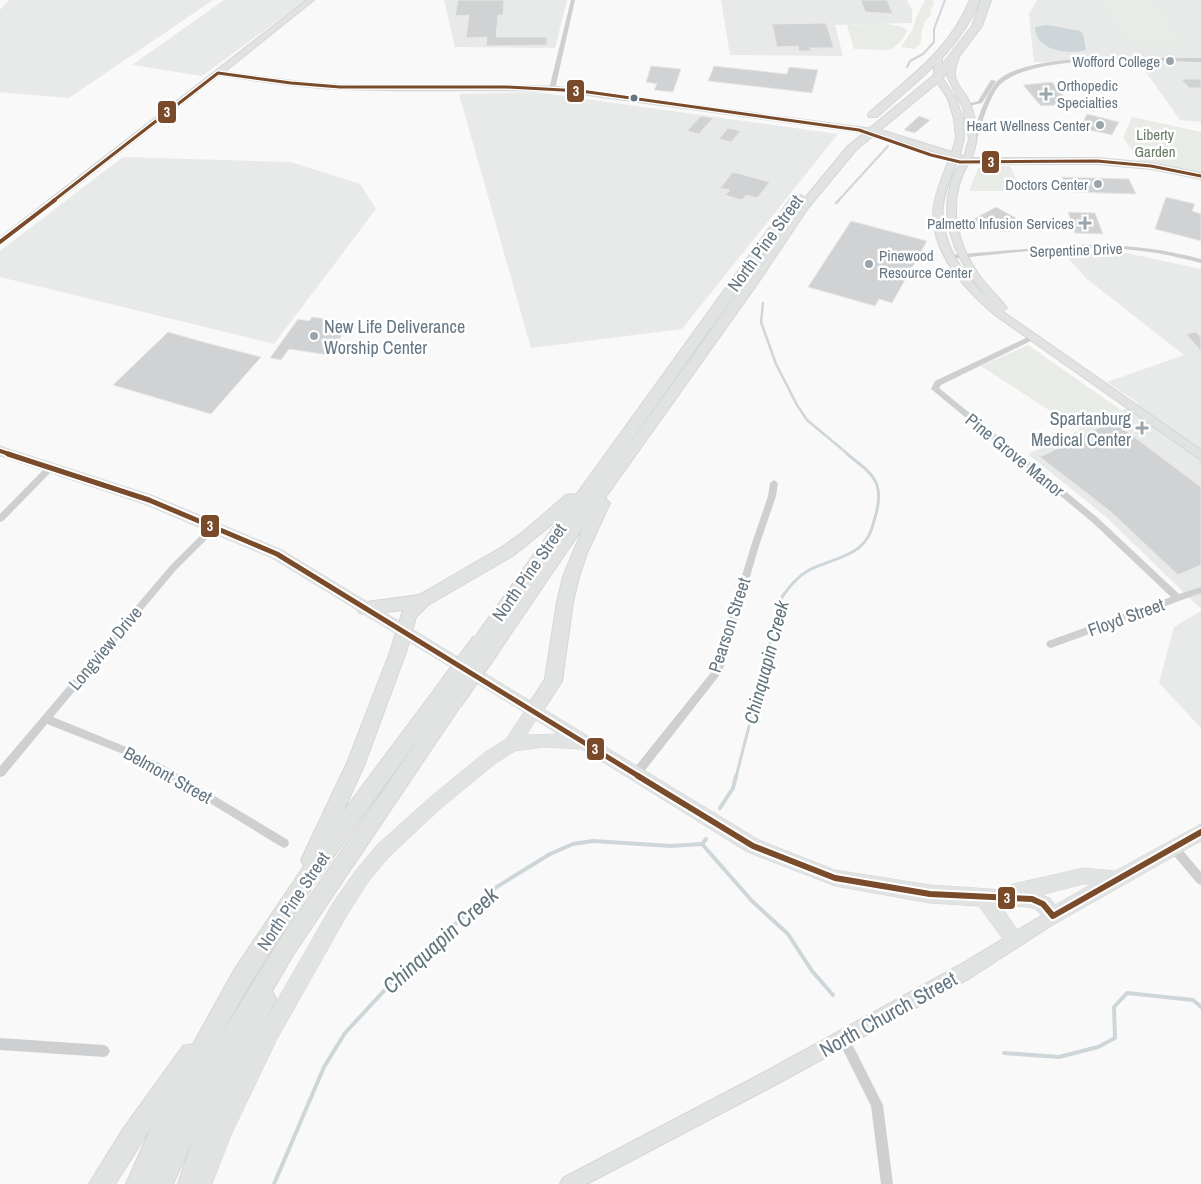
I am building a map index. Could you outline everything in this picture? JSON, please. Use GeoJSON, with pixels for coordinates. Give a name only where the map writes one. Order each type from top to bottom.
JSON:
{"type":"FeatureCollection","features":[{"type":"Feature","properties":{"kind":"highway","name":"North Pine Street"},"geometry":{"type":"LineString","coordinates":[[138,1184],[193,1067],[226,1005],[298,890],[448,698],[576,525],[617,459],[748,288],[804,206],[866,131],[938,58],[960,32],[974,0]]}},
{"type":"Feature","properties":{"kind":"highway","name":"North Pine Street"},"geometry":{"type":"LineString","coordinates":[[866,131],[938,76],[956,58],[977,26],[986,0]]}},
{"type":"Feature","properties":{"kind":"highway"},"geometry":{"type":"LineString","coordinates":[[298,890],[356,763],[398,652],[409,614],[422,601],[508,551],[529,536],[617,459]]}},
{"type":"Feature","properties":{"kind":"highway"},"geometry":{"type":"LineString","coordinates":[[534,710],[553,681],[565,602],[579,553],[617,459]]}},
{"type":"Feature","properties":{"kind":"highway"},"geometry":{"type":"LineString","coordinates":[[365,608],[422,601]]}},
{"type":"Feature","properties":{"kind":"highway","name":"North Pine Street"},"geometry":{"type":"LineString","coordinates":[[160,1184],[216,1065],[291,940],[448,698]]}},
{"type":"Feature","properties":{"kind":"highway"},"geometry":{"type":"LineString","coordinates":[[190,1184],[218,1098],[264,1004],[274,969]]}},
{"type":"Feature","properties":{"kind":"highway"},"geometry":{"type":"LineString","coordinates":[[101,1184],[131,1137],[226,1005]]}},
{"type":"Feature","properties":{"kind":"main road"},"geometry":{"type":"LineString","coordinates":[[0,452],[141,497],[277,554],[753,846],[835,878],[881,887],[987,898],[1032,899],[1043,904],[1053,916]]}},
{"type":"Feature","properties":{"kind":"main road"},"geometry":{"type":"LineString","coordinates":[[201,1184],[222,1130],[270,1032],[340,909],[362,876],[384,851],[434,804],[490,758],[512,744],[534,710]]}},
{"type":"Feature","properties":{"kind":"main road"},"geometry":{"type":"LineString","coordinates":[[512,744],[543,740],[586,742]]}},
{"type":"Feature","properties":{"kind":"main road","name":"North Church Street"},"geometry":{"type":"LineString","coordinates":[[1053,916],[1201,832]]}},
{"type":"Feature","properties":{"kind":"main road"},"geometry":{"type":"LineString","coordinates":[[987,898],[1084,876],[1115,880]]}},
{"type":"Feature","properties":{"kind":"main road"},"geometry":{"type":"LineString","coordinates":[[987,898],[1014,939]]}},
{"type":"Feature","properties":{"kind":"street"},"geometry":{"type":"LineString","coordinates":[[0,242],[311,0]]}},
{"type":"Feature","properties":{"kind":"street"},"geometry":{"type":"LineString","coordinates":[[552,89],[573,0]]}},
{"type":"Feature","properties":{"kind":"street"},"geometry":{"type":"LineString","coordinates":[[938,58],[938,76],[955,107],[960,132],[954,158],[941,190],[939,207],[941,233],[950,257],[963,277],[982,300],[1032,338],[1201,456]]}},
{"type":"Feature","properties":{"kind":"street"},"geometry":{"type":"LineString","coordinates":[[956,58],[950,75],[965,104],[970,120],[973,142]]}},
{"type":"Feature","properties":{"kind":"street"},"geometry":{"type":"LineString","coordinates":[[955,107],[965,104],[976,104],[982,99],[990,84],[1000,75],[1016,67],[1036,61],[1074,58],[1201,59]]}},
{"type":"Feature","properties":{"kind":"street"},"geometry":{"type":"LineString","coordinates":[[1013,322],[978,281],[962,256],[953,232],[951,200],[957,176],[966,161],[998,83],[1017,71],[1035,65],[1080,61],[1201,59]]}},
{"type":"Feature","properties":{"kind":"street"},"geometry":{"type":"LineString","coordinates":[[218,73],[290,83],[340,87],[552,89],[866,131],[966,161],[1107,161],[1151,166],[1201,176]]}},
{"type":"Feature","properties":{"kind":"street"},"geometry":{"type":"LineString","coordinates":[[965,104],[988,106]]}},
{"type":"Feature","properties":{"kind":"street"},"geometry":{"type":"LineString","coordinates":[[970,120],[980,126]]}},
{"type":"Feature","properties":{"kind":"street","name":"Serpentine Drive"},"geometry":{"type":"LineString","coordinates":[[950,257],[1108,246],[1155,251],[1201,262]]}},
{"type":"Feature","properties":{"kind":"street","name":"Pine Grove Manor"},"geometry":{"type":"LineString","coordinates":[[1032,338],[938,383],[935,389],[1088,515],[1177,598]]}},
{"type":"Feature","properties":{"kind":"street"},"geometry":{"type":"LineString","coordinates":[[0,519],[50,468]]}},
{"type":"Feature","properties":{"kind":"street","name":"Pearson Street"},"geometry":{"type":"LineString","coordinates":[[635,775],[717,672],[772,496],[774,483]]}},
{"type":"Feature","properties":{"kind":"street","name":"Longview Drive"},"geometry":{"type":"LineString","coordinates":[[0,772],[173,568],[214,527]]}},
{"type":"Feature","properties":{"kind":"street","name":"Floyd Street"},"geometry":{"type":"LineString","coordinates":[[1051,644],[1201,590]]}},
{"type":"Feature","properties":{"kind":"street","name":"Belmont Street"},"geometry":{"type":"LineString","coordinates":[[46,719],[126,751],[160,768],[284,843]]}},
{"type":"Feature","properties":{"kind":"street"},"geometry":{"type":"LineString","coordinates":[[1174,848],[1201,880]]}},
{"type":"Feature","properties":{"kind":"street","name":"North Church Street"},"geometry":{"type":"LineString","coordinates":[[569,1184],[769,1079],[964,972],[1053,916]]}},
{"type":"Feature","properties":{"kind":"street"},"geometry":{"type":"LineString","coordinates":[[843,1038],[877,1105],[886,1184]]}},
{"type":"Feature","properties":{"kind":"street"},"geometry":{"type":"LineString","coordinates":[[0,1044],[104,1051]]}},
{"type":"Feature","properties":{"kind":"shaded area"},"geometry":{"type":"Polygon","coordinates":[[[9,0],[213,0],[69,98],[0,92],[0,10],[9,0]]]}},
{"type":"Feature","properties":{"kind":"shaded area"},"geometry":{"type":"Polygon","coordinates":[[[224,0],[306,0],[202,76],[132,65],[224,0]]]}},
{"type":"Feature","properties":{"kind":"shaded area"},"geometry":{"type":"Polygon","coordinates":[[[444,0],[567,0],[555,48],[455,47],[444,0]]]}},
{"type":"Feature","properties":{"kind":"shaded area"},"geometry":{"type":"Polygon","coordinates":[[[721,0],[907,0],[912,10],[912,23],[835,25],[843,56],[730,55],[721,0]]]}},
{"type":"Feature","properties":{"kind":"shaded area","name":"Wofford College"},"geometry":{"type":"Polygon","coordinates":[[[1037,0],[1201,0],[1201,122],[1180,120],[1138,61],[1034,62],[1029,14],[1037,0]]]}},
{"type":"Feature","properties":{"kind":"shaded area"},"geometry":{"type":"Polygon","coordinates":[[[1048,25],[1080,31],[1083,34],[1086,50],[1071,52],[1047,46],[1036,35],[1035,27],[1048,25]]]}},
{"type":"Feature","properties":{"kind":"shaded area"},"geometry":{"type":"Polygon","coordinates":[[[535,92],[838,134],[682,329],[531,348],[459,94],[535,92]]]}},
{"type":"Feature","properties":{"kind":"shaded area"},"geometry":{"type":"Polygon","coordinates":[[[123,157],[291,162],[360,184],[376,209],[274,344],[0,277],[0,251],[123,157]]]}},
{"type":"Feature","properties":{"kind":"shaded area","name":"Spartanburg Medical Center"},"geometry":{"type":"Polygon","coordinates":[[[1117,251],[1201,269],[1201,609],[1105,516],[1028,454],[1138,403],[1107,382],[1184,355],[1087,279],[1065,255],[1117,251]]]}},
{"type":"Feature","properties":{"kind":"shaded area"},"geometry":{"type":"Polygon","coordinates":[[[1201,611],[1201,728],[1159,683],[1174,627],[1201,611]]]}},
{"type":"Feature","properties":{"kind":"green space"},"geometry":{"type":"Polygon","coordinates":[[[925,0],[933,0],[934,4],[930,11],[931,15],[924,24],[921,43],[914,49],[901,47],[913,29],[925,0]]]}},
{"type":"Feature","properties":{"kind":"green space"},"geometry":{"type":"Polygon","coordinates":[[[1098,0],[1152,0],[1185,44],[1129,44],[1098,0]]]}},
{"type":"Feature","properties":{"kind":"green space"},"geometry":{"type":"Polygon","coordinates":[[[887,24],[907,30],[900,42],[889,50],[854,49],[847,25],[887,24]]]}},
{"type":"Feature","properties":{"kind":"green space","name":"Liberty Garden"},"geometry":{"type":"Polygon","coordinates":[[[1132,117],[1201,132],[1201,173],[1140,161],[1123,138],[1132,117]]]}},
{"type":"Feature","properties":{"kind":"green space"},"geometry":{"type":"Polygon","coordinates":[[[983,166],[1010,166],[1021,191],[969,191],[978,168],[983,166]]]}},
{"type":"Feature","properties":{"kind":"green space"},"geometry":{"type":"Polygon","coordinates":[[[1028,345],[1125,413],[1086,434],[981,366],[1028,345]]]}},
{"type":"Feature","properties":{"kind":"building"},"geometry":{"type":"Polygon","coordinates":[[[458,0],[504,0],[503,15],[498,15],[496,37],[547,37],[547,45],[486,46],[487,37],[466,38],[469,15],[455,16],[458,0]]]}},
{"type":"Feature","properties":{"kind":"building"},"geometry":{"type":"Polygon","coordinates":[[[861,0],[887,0],[893,14],[865,12],[861,0]]]}},
{"type":"Feature","properties":{"kind":"building"},"geometry":{"type":"Polygon","coordinates":[[[826,23],[834,48],[810,48],[811,51],[799,51],[798,46],[777,47],[772,24],[826,23]]]}},
{"type":"Feature","properties":{"kind":"building"},"geometry":{"type":"Polygon","coordinates":[[[651,66],[681,69],[673,92],[654,90],[657,84],[646,82],[651,66]]]}},
{"type":"Feature","properties":{"kind":"building"},"geometry":{"type":"Polygon","coordinates":[[[714,66],[787,74],[789,67],[818,70],[812,93],[708,81],[714,66]]]}},
{"type":"Feature","properties":{"kind":"building"},"geometry":{"type":"Polygon","coordinates":[[[1201,79],[1201,88],[1189,88],[1182,80],[1201,79]]]}},
{"type":"Feature","properties":{"kind":"building","name":"Orthopedic Specialties"},"geometry":{"type":"Polygon","coordinates":[[[1052,82],[1070,104],[1041,106],[1023,85],[1052,82]]]}},
{"type":"Feature","properties":{"kind":"building","name":"Heart Wellness Center"},"geometry":{"type":"Polygon","coordinates":[[[1087,114],[1119,122],[1112,135],[1080,128],[1087,114]]]}},
{"type":"Feature","properties":{"kind":"building"},"geometry":{"type":"Polygon","coordinates":[[[701,116],[713,118],[699,134],[687,131],[701,116]]]}},
{"type":"Feature","properties":{"kind":"building"},"geometry":{"type":"Polygon","coordinates":[[[919,116],[930,120],[915,133],[904,130],[919,116]]]}},
{"type":"Feature","properties":{"kind":"building"},"geometry":{"type":"Polygon","coordinates":[[[728,128],[741,131],[731,142],[719,139],[728,128]]]}},
{"type":"Feature","properties":{"kind":"building"},"geometry":{"type":"Polygon","coordinates":[[[733,172],[770,182],[757,198],[746,195],[742,200],[725,195],[730,190],[720,188],[733,172]]]}},
{"type":"Feature","properties":{"kind":"building","name":"Doctors Center"},"geometry":{"type":"Polygon","coordinates":[[[1062,177],[1129,179],[1136,194],[1068,192],[1062,177]]]}},
{"type":"Feature","properties":{"kind":"building"},"geometry":{"type":"Polygon","coordinates":[[[1166,197],[1195,204],[1192,211],[1201,214],[1201,241],[1155,229],[1166,197]]]}},
{"type":"Feature","properties":{"kind":"building"},"geometry":{"type":"Polygon","coordinates":[[[996,207],[1016,218],[1008,226],[1010,232],[972,229],[970,221],[996,207]]]}},
{"type":"Feature","properties":{"kind":"building","name":"Palmetto Infusion Services"},"geometry":{"type":"Polygon","coordinates":[[[1068,212],[1095,213],[1103,234],[1075,233],[1068,212]]]}},
{"type":"Feature","properties":{"kind":"building","name":"Pinewood Resource Center"},"geometry":{"type":"Polygon","coordinates":[[[851,221],[927,241],[892,303],[879,299],[875,306],[808,287],[851,221]]]}},
{"type":"Feature","properties":{"kind":"building","name":"New Life Deliverance Worship Center"},"geometry":{"type":"Polygon","coordinates":[[[312,317],[350,323],[329,355],[289,349],[281,360],[270,358],[298,319],[309,321],[312,317]]]}},
{"type":"Feature","properties":{"kind":"building"},"geometry":{"type":"Polygon","coordinates":[[[168,332],[261,357],[211,414],[113,385],[168,332]]]}},
{"type":"Feature","properties":{"kind":"building"},"geometry":{"type":"Polygon","coordinates":[[[1196,332],[1201,338],[1201,351],[1186,334],[1196,332]]]}},
{"type":"Feature","properties":{"kind":"building"},"geometry":{"type":"Polygon","coordinates":[[[1113,421],[1201,487],[1201,565],[1178,575],[1111,512],[1040,457],[1113,421]]]}},
{"type":"Feature","properties":{"kind":"waterway","name":"Chinquapin Creek"},"geometry":{"type":"LineString","coordinates":[[907,67],[910,61],[923,54],[934,42],[934,29],[945,0]]}},
{"type":"Feature","properties":{"kind":"waterway","name":"Chinquapin Creek"},"geometry":{"type":"LineString","coordinates":[[838,201],[888,146]]}},
{"type":"Feature","properties":{"kind":"waterway","name":"Chinquapin Creek"},"geometry":{"type":"LineString","coordinates":[[763,303],[761,322],[776,364],[797,405],[807,420],[849,455]]}},
{"type":"Feature","properties":{"kind":"waterway","name":"Chinquapin Creek"},"geometry":{"type":"LineString","coordinates":[[736,777],[782,597],[794,582],[809,570],[844,556],[859,547],[865,541],[872,528],[878,503],[879,493],[877,486],[869,473],[847,454]]}},
{"type":"Feature","properties":{"kind":"waterway","name":"Chinquapin Creek"},"geometry":{"type":"LineString","coordinates":[[720,808],[733,788],[736,776]]}},
{"type":"Feature","properties":{"kind":"waterway","name":"Chinquapin Creek"},"geometry":{"type":"LineString","coordinates":[[702,844],[706,839]]}},
{"type":"Feature","properties":{"kind":"waterway","name":"Chinquapin Creek"},"geometry":{"type":"LineString","coordinates":[[274,1184],[324,1067],[345,1033],[395,979],[495,888],[550,854],[573,844],[593,841],[671,846],[702,844]]}},
{"type":"Feature","properties":{"kind":"waterway"},"geometry":{"type":"LineString","coordinates":[[702,844],[752,901],[788,934],[812,971],[833,995]]}},
{"type":"Feature","properties":{"kind":"waterway"},"geometry":{"type":"LineString","coordinates":[[1004,1053],[1059,1057],[1098,1047],[1115,1038],[1114,1007],[1127,993],[1193,1000],[1201,1007]]}},
{"type":"Feature","properties":{"kind":"transit line","name":"3"},"geometry":{"type":"LineString","coordinates":[[0,242],[218,73],[291,83],[340,87],[506,87],[581,91],[859,130],[931,155],[960,162],[1097,161],[1151,166],[1201,176]]}},
{"type":"Feature","properties":{"kind":"transit line","name":"3"},"geometry":{"type":"LineString","coordinates":[[0,451],[149,500],[277,554],[753,846],[835,878],[930,894],[1032,899],[1043,904],[1053,916],[1201,832]]}},
{"type":"Feature","properties":{"kind":"place","name":"Wofford College"},"geometry":{"type":"Point","coordinates":[1170,61]}},
{"type":"Feature","properties":{"kind":"place","name":"Orthopedic Specialties"},"geometry":{"type":"Point","coordinates":[1046,94]}},
{"type":"Feature","properties":{"kind":"place","name":"Heart Wellness Center"},"geometry":{"type":"Point","coordinates":[1100,125]}},
{"type":"Feature","properties":{"kind":"place","name":"Doctors Center"},"geometry":{"type":"Point","coordinates":[1098,184]}},
{"type":"Feature","properties":{"kind":"place","name":"Palmetto Infusion Services"},"geometry":{"type":"Point","coordinates":[1085,223]}},
{"type":"Feature","properties":{"kind":"place","name":"Pinewood Resource Center"},"geometry":{"type":"Point","coordinates":[869,264]}},
{"type":"Feature","properties":{"kind":"place","name":"New Life Deliverance Worship Center"},"geometry":{"type":"Point","coordinates":[314,336]}},
{"type":"Feature","properties":{"kind":"place","name":"Spartanburg Medical Center"},"geometry":{"type":"Point","coordinates":[1142,428]}}]}
